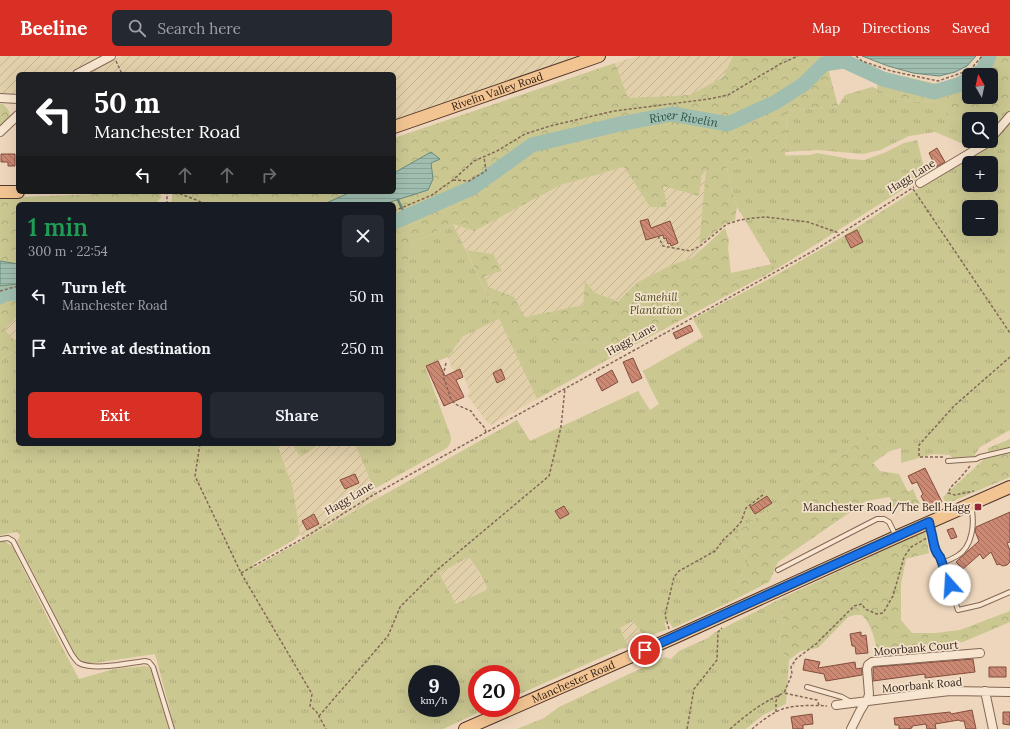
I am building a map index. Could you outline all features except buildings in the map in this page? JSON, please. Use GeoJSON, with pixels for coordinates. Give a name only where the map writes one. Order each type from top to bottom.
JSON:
{"type":"FeatureCollection","features":[{"type":"Feature","properties":{"kind":"main road","name":"Rivelin Valley Road"},"geometry":{"type":"LineString","coordinates":[[396,127],[599,56]]}},
{"type":"Feature","properties":{"kind":"main road"},"geometry":{"type":"LineString","coordinates":[[0,192],[16,192]]}},
{"type":"Feature","properties":{"kind":"main road","name":"Manchester Road"},"geometry":{"type":"LineString","coordinates":[[465,729],[673,638],[1010,487]]}},
{"type":"Feature","properties":{"kind":"street"},"geometry":{"type":"LineString","coordinates":[[81,72],[113,56]]}},
{"type":"Feature","properties":{"kind":"street"},"geometry":{"type":"LineString","coordinates":[[0,98],[16,99]]}},
{"type":"Feature","properties":{"kind":"street"},"geometry":{"type":"LineString","coordinates":[[998,130],[1010,116]]}},
{"type":"Feature","properties":{"kind":"street"},"geometry":{"type":"LineString","coordinates":[[0,132],[16,117]]}},
{"type":"Feature","properties":{"kind":"street","name":"Hagg Lane"},"geometry":{"type":"LineString","coordinates":[[920,183],[979,148]]}},
{"type":"Feature","properties":{"kind":"street","name":"Moorbank Court"},"geometry":{"type":"LineString","coordinates":[[866,702],[869,694],[867,669],[868,665],[872,662],[980,653]]}},
{"type":"Feature","properties":{"kind":"street","name":"Moorbank Road"},"geometry":{"type":"LineString","coordinates":[[836,705],[950,691],[1010,692]]}},
{"type":"Feature","properties":{"kind":"street"},"geometry":{"type":"LineString","coordinates":[[985,691],[993,729]]}},
{"type":"Feature","properties":{"kind":"street"},"geometry":{"type":"LineString","coordinates":[[851,729],[860,710],[866,702]]}},
{"type":"Feature","properties":{"kind":"lane"},"geometry":{"type":"LineString","coordinates":[[948,461],[976,459],[1010,450]]}},
{"type":"Feature","properties":{"kind":"lane"},"geometry":{"type":"LineString","coordinates":[[942,563],[958,556],[968,545],[971,534],[973,514],[970,504]]}},
{"type":"Feature","properties":{"kind":"lane"},"geometry":{"type":"LineString","coordinates":[[778,570],[877,519],[884,519],[889,522],[896,537]]}},
{"type":"Feature","properties":{"kind":"lane"},"geometry":{"type":"LineString","coordinates":[[929,522],[934,548],[940,557],[958,610],[980,605],[1010,592]]}},
{"type":"Feature","properties":{"kind":"lane"},"geometry":{"type":"LineString","coordinates":[[0,538],[8,538],[13,542],[71,653],[79,662],[90,666],[145,661],[149,662],[153,667],[172,729]]}},
{"type":"Feature","properties":{"kind":"lane"},"geometry":{"type":"LineString","coordinates":[[807,687],[842,697],[854,703]]}},
{"type":"Feature","properties":{"kind":"path"},"geometry":{"type":"LineString","coordinates":[[113,56],[121,72]]}},
{"type":"Feature","properties":{"kind":"path"},"geometry":{"type":"LineString","coordinates":[[396,210],[432,195],[453,180],[474,161],[498,150],[525,134],[550,126],[614,111],[709,99],[728,95],[780,64],[798,56]]}},
{"type":"Feature","properties":{"kind":"path"},"geometry":{"type":"LineString","coordinates":[[856,56],[862,61],[891,71],[938,81],[970,70],[982,56]]}},
{"type":"Feature","properties":{"kind":"path"},"geometry":{"type":"LineString","coordinates":[[453,180],[469,181],[486,171],[484,157]]}},
{"type":"Feature","properties":{"kind":"path","name":"Hagg Lane"},"geometry":{"type":"LineString","coordinates":[[240,573],[375,494],[808,253],[920,183]]}},
{"type":"Feature","properties":{"kind":"path"},"geometry":{"type":"LineString","coordinates":[[913,188],[1010,333]]}},
{"type":"Feature","properties":{"kind":"path"},"geometry":{"type":"LineString","coordinates":[[180,194],[201,202]]}},
{"type":"Feature","properties":{"kind":"path"},"geometry":{"type":"LineString","coordinates":[[658,236],[663,246],[690,251],[700,246],[727,224],[740,220],[766,218],[808,222],[840,234]]}},
{"type":"Feature","properties":{"kind":"path"},"geometry":{"type":"LineString","coordinates":[[0,291],[16,287]]}},
{"type":"Feature","properties":{"kind":"path"},"geometry":{"type":"LineString","coordinates":[[948,461],[946,457],[919,456],[919,445],[954,406],[1010,357]]}},
{"type":"Feature","properties":{"kind":"path"},"geometry":{"type":"LineString","coordinates":[[446,363],[443,376],[451,399],[455,404],[471,411],[484,426],[486,432]]}},
{"type":"Feature","properties":{"kind":"path"},"geometry":{"type":"LineString","coordinates":[[319,716],[388,636],[400,607],[437,570],[549,476],[561,427],[565,388]]}},
{"type":"Feature","properties":{"kind":"path"},"geometry":{"type":"LineString","coordinates":[[200,446],[195,476],[240,573],[312,694],[310,706],[316,711],[326,729]]}},
{"type":"Feature","properties":{"kind":"path"},"geometry":{"type":"LineString","coordinates":[[974,491],[955,495],[948,493],[951,487],[976,459]]}},
{"type":"Feature","properties":{"kind":"path"},"geometry":{"type":"LineString","coordinates":[[673,638],[665,615],[674,576],[679,571],[715,551],[724,539],[741,522],[746,508],[764,494]]}},
{"type":"Feature","properties":{"kind":"path"},"geometry":{"type":"LineString","coordinates":[[784,693],[792,674],[791,667],[796,659],[816,644],[854,606],[862,604],[865,608],[877,614],[883,613],[893,596],[904,557],[911,547],[932,535]]}},
{"type":"Feature","properties":{"kind":"path"},"geometry":{"type":"LineString","coordinates":[[687,729],[694,689],[717,660],[718,632],[722,628]]}},
{"type":"Feature","properties":{"kind":"path"},"geometry":{"type":"LineString","coordinates":[[730,729],[748,714],[773,697],[784,693],[817,700],[819,705]]}},
{"type":"Feature","properties":{"kind":"path"},"geometry":{"type":"LineString","coordinates":[[776,713],[776,701],[779,695]]}},
{"type":"Feature","properties":{"kind":"path"},"geometry":{"type":"LineString","coordinates":[[752,729],[762,721],[785,708],[809,705],[836,705]]}},
{"type":"Feature","properties":{"kind":"shaded area"},"geometry":{"type":"Polygon","coordinates":[[[0,56],[101,56],[69,72],[16,72],[16,94],[0,94],[0,56]]]}},
{"type":"Feature","properties":{"kind":"shaded area"},"geometry":{"type":"Polygon","coordinates":[[[122,56],[579,56],[396,120],[396,72],[91,72],[122,56]]]}},
{"type":"Feature","properties":{"kind":"shaded area"},"geometry":{"type":"Polygon","coordinates":[[[638,56],[733,56],[723,77],[690,95],[628,98],[615,63],[638,56]]]}},
{"type":"Feature","properties":{"kind":"shaded area"},"geometry":{"type":"Polygon","coordinates":[[[862,56],[976,56],[967,66],[955,72],[939,76],[913,73],[888,66],[862,56]]]}},
{"type":"Feature","properties":{"kind":"shaded area"},"geometry":{"type":"Polygon","coordinates":[[[431,152],[440,159],[431,163],[433,179],[428,190],[390,202],[328,202],[346,194],[396,194],[396,172],[431,152]]]}},
{"type":"Feature","properties":{"kind":"shaded area"},"geometry":{"type":"Polygon","coordinates":[[[624,167],[650,207],[667,207],[662,186],[707,170],[699,245],[701,251],[692,258],[673,264],[638,282],[618,301],[595,293],[585,281],[583,305],[525,317],[514,297],[489,287],[485,276],[493,254],[466,250],[453,224],[474,231],[561,185],[624,167]]]}},
{"type":"Feature","properties":{"kind":"shaded area"},"geometry":{"type":"Polygon","coordinates":[[[0,261],[16,264],[16,284],[0,286],[0,261]]]}},
{"type":"Feature","properties":{"kind":"shaded area"},"geometry":{"type":"Polygon","coordinates":[[[16,317],[16,342],[5,330],[16,317]]]}},
{"type":"Feature","properties":{"kind":"shaded area"},"geometry":{"type":"Polygon","coordinates":[[[499,319],[537,399],[491,425],[487,422],[467,395],[470,392],[461,369],[455,371],[452,369],[448,357],[462,337],[499,319]]]}},
{"type":"Feature","properties":{"kind":"shaded area"},"geometry":{"type":"Polygon","coordinates":[[[278,446],[293,446],[301,457],[317,446],[356,446],[374,489],[379,497],[303,540],[300,534],[293,488],[278,446]]]}},
{"type":"Feature","properties":{"kind":"shaded area"},"geometry":{"type":"Polygon","coordinates":[[[469,557],[488,589],[456,604],[439,573],[469,557]]]}},
{"type":"Feature","properties":{"kind":"shaded area"},"geometry":{"type":"Polygon","coordinates":[[[634,621],[645,638],[628,647],[620,628],[634,621]]]}},
{"type":"Feature","properties":{"kind":"green space"},"geometry":{"type":"Polygon","coordinates":[[[733,56],[827,56],[825,57],[838,106],[787,111],[785,156],[757,156],[725,163],[737,207],[735,220],[725,224],[699,245],[706,170],[702,173],[699,196],[663,186],[667,207],[650,207],[624,167],[561,185],[474,231],[453,224],[416,241],[408,259],[396,260],[396,202],[171,202],[173,194],[396,194],[396,137],[615,63],[628,98],[690,95],[723,77],[733,56]]]}},
{"type":"Feature","properties":{"kind":"green space"},"geometry":{"type":"Polygon","coordinates":[[[985,56],[1010,56],[1010,111],[998,125],[998,112],[962,112],[962,120],[949,117],[936,101],[921,102],[894,99],[878,89],[874,70],[938,84],[962,76],[962,104],[998,104],[998,68],[975,68],[985,56]]]}},
{"type":"Feature","properties":{"kind":"green space"},"geometry":{"type":"Polygon","coordinates":[[[872,87],[894,99],[921,102],[936,101],[949,117],[962,120],[962,143],[935,132],[909,136],[880,150],[863,154],[818,150],[785,152],[787,111],[838,106],[845,95],[872,87]]]}},
{"type":"Feature","properties":{"kind":"green space"},"geometry":{"type":"Polygon","coordinates":[[[0,104],[3,104],[7,109],[10,114],[10,118],[0,126],[0,104]]]}},
{"type":"Feature","properties":{"kind":"green space"},"geometry":{"type":"Polygon","coordinates":[[[1010,122],[1010,430],[980,447],[974,456],[953,458],[950,455],[933,454],[901,463],[901,448],[890,451],[876,430],[741,529],[734,538],[748,561],[728,603],[673,628],[669,622],[664,623],[667,629],[645,638],[633,621],[620,628],[628,647],[620,649],[520,694],[520,665],[468,665],[468,717],[469,717],[443,729],[175,729],[155,654],[95,663],[88,663],[77,658],[17,541],[20,536],[17,532],[0,535],[0,362],[4,357],[16,350],[16,446],[278,446],[293,488],[300,534],[295,539],[253,564],[255,567],[517,420],[530,441],[638,391],[650,410],[659,404],[643,371],[703,337],[693,319],[778,274],[842,237],[962,162],[962,192],[998,192],[998,156],[973,156],[986,148],[998,148],[998,137],[1010,122]],[[469,557],[439,573],[456,604],[488,589],[469,557]]]}},
{"type":"Feature","properties":{"kind":"green space"},"geometry":{"type":"Polygon","coordinates":[[[917,140],[926,175],[775,270],[737,207],[725,163],[757,156],[809,155],[817,153],[864,160],[884,153],[904,143],[917,140]]]}},
{"type":"Feature","properties":{"kind":"green space"},"geometry":{"type":"Polygon","coordinates":[[[95,194],[161,195],[161,198],[157,202],[16,202],[16,317],[5,330],[16,342],[16,350],[4,357],[0,362],[0,198],[95,194]]]}},
{"type":"Feature","properties":{"kind":"green space"},"geometry":{"type":"Polygon","coordinates":[[[453,224],[499,319],[462,337],[448,357],[425,366],[450,434],[451,440],[447,448],[374,489],[356,446],[396,446],[396,260],[407,259],[416,241],[453,224]]]}},
{"type":"Feature","properties":{"kind":"green space","name":"Samehill Plantation"},"geometry":{"type":"Polygon","coordinates":[[[725,228],[729,240],[728,248],[731,273],[772,264],[775,270],[625,350],[594,342],[559,343],[525,336],[499,319],[466,250],[493,254],[502,271],[485,276],[489,287],[514,297],[525,317],[583,305],[585,281],[595,293],[618,301],[638,282],[673,264],[692,258],[725,228]]]}},
{"type":"Feature","properties":{"kind":"green space"},"geometry":{"type":"Polygon","coordinates":[[[499,319],[559,343],[594,342],[625,350],[537,399],[499,319]]]}},
{"type":"Feature","properties":{"kind":"green space"},"geometry":{"type":"Polygon","coordinates":[[[876,430],[890,451],[873,463],[880,471],[899,474],[908,492],[913,489],[920,503],[915,508],[892,507],[890,497],[866,501],[778,562],[769,582],[728,603],[748,561],[734,538],[741,529],[876,430]]]}},
{"type":"Feature","properties":{"kind":"green space"},"geometry":{"type":"Polygon","coordinates":[[[1010,439],[1010,477],[946,504],[943,497],[982,461],[988,453],[988,448],[1010,439]]]}},
{"type":"Feature","properties":{"kind":"green space"},"geometry":{"type":"Polygon","coordinates":[[[293,446],[317,446],[301,457],[293,446]]]}},
{"type":"Feature","properties":{"kind":"green space"},"geometry":{"type":"Polygon","coordinates":[[[925,531],[929,553],[906,559],[901,584],[901,620],[912,633],[935,633],[960,630],[1010,611],[1010,622],[963,642],[878,654],[871,628],[862,615],[855,615],[848,617],[818,648],[801,651],[789,660],[778,647],[783,622],[782,598],[925,531]]]}},
{"type":"Feature","properties":{"kind":"green space"},"geometry":{"type":"Polygon","coordinates":[[[4,541],[12,546],[79,679],[114,669],[145,666],[150,668],[169,729],[0,729],[0,542],[4,541]]]}},
{"type":"Feature","properties":{"kind":"green space"},"geometry":{"type":"Polygon","coordinates":[[[782,598],[783,622],[778,647],[789,660],[786,704],[763,715],[746,729],[517,729],[544,718],[559,707],[665,657],[671,659],[679,651],[708,638],[714,633],[782,598]]]}},
{"type":"Feature","properties":{"kind":"waterway","name":"River Rivelin"},"geometry":{"type":"LineString","coordinates":[[984,68],[989,56]]}},
{"type":"Feature","properties":{"kind":"waterway","name":"River Rivelin"},"geometry":{"type":"LineString","coordinates":[[396,221],[472,188],[532,145],[620,124],[672,114],[728,124],[776,102],[804,84],[824,64],[844,61],[883,79],[934,92],[962,83]]}},
{"type":"Feature","properties":{"kind":"waterway"},"geometry":{"type":"LineString","coordinates":[[398,200],[406,217]]}},
{"type":"Feature","properties":{"kind":"waterway","name":"River Rivelin"},"geometry":{"type":"LineString","coordinates":[[0,297],[4,294],[16,293]]}},
{"type":"Feature","properties":{"kind":"place","name":"Manchester Road/The Bell Hagg"},"geometry":{"type":"Point","coordinates":[978,507]}},
{"type":"Feature","properties":{"kind":"route"},"geometry":{"type":"LineString","coordinates":[[645,650],[929,522],[934,548],[940,557],[950,585]]}}]}
